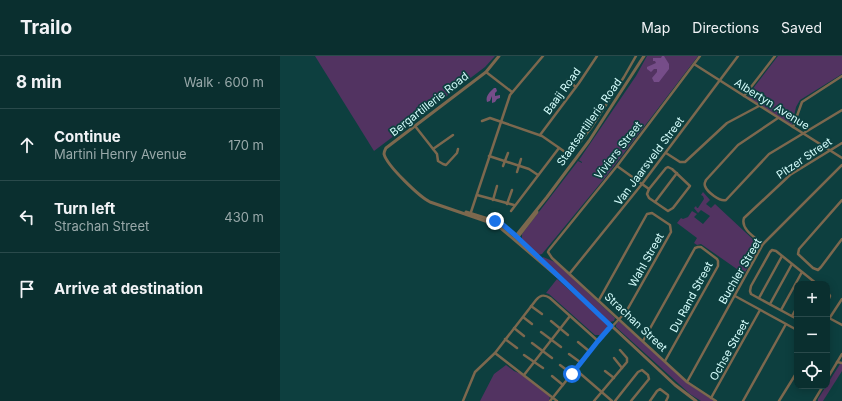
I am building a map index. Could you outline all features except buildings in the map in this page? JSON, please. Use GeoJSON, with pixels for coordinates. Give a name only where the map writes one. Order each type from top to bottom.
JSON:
{"type":"FeatureCollection","features":[{"type":"Feature","properties":{"kind":"street","name":"Bergartillerie Road"},"geometry":{"type":"LineString","coordinates":[[386,148],[486,72],[499,56]]}},
{"type":"Feature","properties":{"kind":"street"},"geometry":{"type":"LineString","coordinates":[[470,215],[512,92],[543,56]]}},
{"type":"Feature","properties":{"kind":"street","name":"Baaij Road"},"geometry":{"type":"LineString","coordinates":[[540,135],[597,56]]}},
{"type":"Feature","properties":{"kind":"street"},"geometry":{"type":"LineString","coordinates":[[482,121],[489,118],[540,135],[568,154],[572,153],[591,128],[636,56]]}},
{"type":"Feature","properties":{"kind":"street","name":"Staatsartillerie Road"},"geometry":{"type":"LineString","coordinates":[[515,238],[589,141],[644,56]]}},
{"type":"Feature","properties":{"kind":"street","name":"Viviers Street"},"geometry":{"type":"LineString","coordinates":[[548,252],[551,246],[617,166],[700,56]]}},
{"type":"Feature","properties":{"kind":"street","name":"Van Jaarsveld Street"},"geometry":{"type":"LineString","coordinates":[[570,273],[666,153],[738,56]]}},
{"type":"Feature","properties":{"kind":"street"},"geometry":{"type":"LineString","coordinates":[[744,96],[775,56]]}},
{"type":"Feature","properties":{"kind":"street","name":"Albertyn Avenue"},"geometry":{"type":"LineString","coordinates":[[694,64],[842,158]]}},
{"type":"Feature","properties":{"kind":"street"},"geometry":{"type":"LineString","coordinates":[[486,72],[512,92]]}},
{"type":"Feature","properties":{"kind":"street"},"geometry":{"type":"LineString","coordinates":[[793,127],[799,106],[804,100],[842,76]]}},
{"type":"Feature","properties":{"kind":"street"},"geometry":{"type":"LineString","coordinates":[[567,80],[576,87]]}},
{"type":"Feature","properties":{"kind":"street"},"geometry":{"type":"LineString","coordinates":[[666,153],[682,163],[687,162],[727,123],[759,106]]}},
{"type":"Feature","properties":{"kind":"street"},"geometry":{"type":"LineString","coordinates":[[778,118],[738,145],[706,180],[706,188],[717,199],[724,201],[765,158],[842,110]]}},
{"type":"Feature","properties":{"kind":"street"},"geometry":{"type":"LineString","coordinates":[[415,126],[437,154],[438,161],[445,165],[457,153],[458,149]]}},
{"type":"Feature","properties":{"kind":"street"},"geometry":{"type":"LineString","coordinates":[[433,149],[453,135]]}},
{"type":"Feature","properties":{"kind":"street","name":"Pitzer Street"},"geometry":{"type":"LineString","coordinates":[[763,244],[745,228],[743,222],[746,216],[784,180],[842,143]]}},
{"type":"Feature","properties":{"kind":"street","name":"Strachan Street"},"geometry":{"type":"LineString","coordinates":[[386,148],[384,152],[385,156],[398,173],[427,201],[446,208],[498,222],[675,385],[696,401]]}},
{"type":"Feature","properties":{"kind":"street"},"geometry":{"type":"LineString","coordinates":[[511,211],[514,205],[559,148]]}},
{"type":"Feature","properties":{"kind":"street"},"geometry":{"type":"LineString","coordinates":[[503,166],[508,153]]}},
{"type":"Feature","properties":{"kind":"street"},"geometry":{"type":"LineString","coordinates":[[489,156],[532,170],[538,175]]}},
{"type":"Feature","properties":{"kind":"street"},"geometry":{"type":"LineString","coordinates":[[517,172],[521,159]]}},
{"type":"Feature","properties":{"kind":"street","name":"Buchler Street"},"geometry":{"type":"LineString","coordinates":[[687,382],[763,244],[842,165]]}},
{"type":"Feature","properties":{"kind":"street"},"geometry":{"type":"LineString","coordinates":[[617,166],[649,189]]}},
{"type":"Feature","properties":{"kind":"street"},"geometry":{"type":"LineString","coordinates":[[666,167],[670,167],[690,186],[670,211],[666,210],[647,196],[649,189],[666,167]]}},
{"type":"Feature","properties":{"kind":"street"},"geometry":{"type":"LineString","coordinates":[[655,202],[677,174]]}},
{"type":"Feature","properties":{"kind":"street"},"geometry":{"type":"LineString","coordinates":[[493,200],[497,186]]}},
{"type":"Feature","properties":{"kind":"street"},"geometry":{"type":"LineString","coordinates":[[507,204],[512,190]]}},
{"type":"Feature","properties":{"kind":"street"},"geometry":{"type":"LineString","coordinates":[[476,195],[514,205]]}},
{"type":"Feature","properties":{"kind":"street"},"geometry":{"type":"LineString","coordinates":[[842,200],[798,251],[798,255],[813,268],[818,270],[822,267],[842,239]]}},
{"type":"Feature","properties":{"kind":"street","name":"Wahl Street"},"geometry":{"type":"LineString","coordinates":[[550,401],[589,351],[628,309],[671,232],[671,226],[652,213],[647,214],[599,300]]}},
{"type":"Feature","properties":{"kind":"street","name":"Du Rand Street"},"geometry":{"type":"LineString","coordinates":[[643,341],[695,248],[701,247],[718,261],[718,266],[665,361]]}},
{"type":"Feature","properties":{"kind":"street"},"geometry":{"type":"LineString","coordinates":[[794,312],[792,316],[751,294],[750,289],[770,252],[775,250],[812,280]]}},
{"type":"Feature","properties":{"kind":"street","name":"Strachan Street"},"geometry":{"type":"LineString","coordinates":[[548,252],[549,255],[687,382],[716,401]]}},
{"type":"Feature","properties":{"kind":"street"},"geometry":{"type":"LineString","coordinates":[[759,298],[782,256]]}},
{"type":"Feature","properties":{"kind":"street"},"geometry":{"type":"LineString","coordinates":[[770,304],[792,264]]}},
{"type":"Feature","properties":{"kind":"street"},"geometry":{"type":"LineString","coordinates":[[781,310],[802,272]]}},
{"type":"Feature","properties":{"kind":"street"},"geometry":{"type":"LineString","coordinates":[[463,401],[476,372],[495,353],[531,306],[541,296],[548,297],[598,341]]}},
{"type":"Feature","properties":{"kind":"street"},"geometry":{"type":"LineString","coordinates":[[735,296],[794,328]]}},
{"type":"Feature","properties":{"kind":"street"},"geometry":{"type":"LineString","coordinates":[[830,315],[842,299]]}},
{"type":"Feature","properties":{"kind":"street"},"geometry":{"type":"LineString","coordinates":[[531,306],[542,314]]}},
{"type":"Feature","properties":{"kind":"street","name":"Ochse Street"},"geometry":{"type":"LineString","coordinates":[[711,398],[760,310]]}},
{"type":"Feature","properties":{"kind":"street"},"geometry":{"type":"LineString","coordinates":[[524,375],[570,316]]}},
{"type":"Feature","properties":{"kind":"street"},"geometry":{"type":"LineString","coordinates":[[523,317],[532,324]]}},
{"type":"Feature","properties":{"kind":"street"},"geometry":{"type":"LineString","coordinates":[[830,317],[842,325]]}},
{"type":"Feature","properties":{"kind":"street"},"geometry":{"type":"LineString","coordinates":[[550,321],[568,335]]}},
{"type":"Feature","properties":{"kind":"street"},"geometry":{"type":"LineString","coordinates":[[744,401],[786,324]]}},
{"type":"Feature","properties":{"kind":"street"},"geometry":{"type":"LineString","coordinates":[[514,328],[524,336]]}},
{"type":"Feature","properties":{"kind":"street"},"geometry":{"type":"LineString","coordinates":[[541,332],[561,347]]}},
{"type":"Feature","properties":{"kind":"street"},"geometry":{"type":"LineString","coordinates":[[505,339],[517,348]]}},
{"type":"Feature","properties":{"kind":"street"},"geometry":{"type":"LineString","coordinates":[[578,342],[589,351]]}},
{"type":"Feature","properties":{"kind":"street"},"geometry":{"type":"LineString","coordinates":[[532,343],[552,358]]}},
{"type":"Feature","properties":{"kind":"street"},"geometry":{"type":"LineString","coordinates":[[594,401],[628,359],[620,350]]}},
{"type":"Feature","properties":{"kind":"street"},"geometry":{"type":"LineString","coordinates":[[495,353],[557,401]]}},
{"type":"Feature","properties":{"kind":"street"},"geometry":{"type":"LineString","coordinates":[[524,354],[543,368]]}},
{"type":"Feature","properties":{"kind":"street"},"geometry":{"type":"LineString","coordinates":[[569,354],[580,362]]}},
{"type":"Feature","properties":{"kind":"street"},"geometry":{"type":"LineString","coordinates":[[830,374],[842,354]]}},
{"type":"Feature","properties":{"kind":"street"},"geometry":{"type":"LineString","coordinates":[[614,358],[622,368]]}},
{"type":"Feature","properties":{"kind":"street"},"geometry":{"type":"LineString","coordinates":[[837,362],[842,363]]}},
{"type":"Feature","properties":{"kind":"street"},"geometry":{"type":"LineString","coordinates":[[560,365],[572,374]]}},
{"type":"Feature","properties":{"kind":"street"},"geometry":{"type":"LineString","coordinates":[[575,369],[613,401],[638,372],[642,370],[648,375],[649,379],[631,401]]}},
{"type":"Feature","properties":{"kind":"street"},"geometry":{"type":"LineString","coordinates":[[605,370],[614,378]]}},
{"type":"Feature","properties":{"kind":"street"},"geometry":{"type":"LineString","coordinates":[[552,376],[563,385]]}},
{"type":"Feature","properties":{"kind":"street"},"geometry":{"type":"LineString","coordinates":[[779,401],[794,377]]}},
{"type":"Feature","properties":{"kind":"street"},"geometry":{"type":"LineString","coordinates":[[650,401],[660,389],[668,395],[666,401]]}},
{"type":"Feature","properties":{"kind":"street"},"geometry":{"type":"LineString","coordinates":[[815,401],[821,389]]}},
{"type":"Feature","properties":{"kind":"shaded area"},"geometry":{"type":"Polygon","coordinates":[[[315,56],[495,56],[485,67],[374,151],[315,56]]]}},
{"type":"Feature","properties":{"kind":"shaded area"},"geometry":{"type":"Polygon","coordinates":[[[647,56],[698,56],[608,174],[542,254],[538,255],[522,240],[522,234],[578,161],[582,163],[579,160],[636,76],[647,56]]]}},
{"type":"Feature","properties":{"kind":"shaded area"},"geometry":{"type":"Polygon","coordinates":[[[664,56],[669,64],[669,69],[659,82],[654,82],[652,78],[657,72],[657,69],[654,69],[651,72],[647,69],[647,67],[656,63],[653,61],[653,58],[661,58],[664,56]]]}},
{"type":"Feature","properties":{"kind":"shaded area"},"geometry":{"type":"Polygon","coordinates":[[[778,56],[842,56],[842,74],[800,100],[796,107],[792,125],[749,98],[748,95],[778,56]]]}},
{"type":"Feature","properties":{"kind":"shaded area"},"geometry":{"type":"Polygon","coordinates":[[[494,88],[496,88],[497,91],[495,96],[500,95],[500,98],[492,103],[492,96],[490,101],[487,102],[487,96],[494,88]]]}},
{"type":"Feature","properties":{"kind":"shaded area"},"geometry":{"type":"Polygon","coordinates":[[[703,192],[710,200],[706,204],[711,208],[715,204],[759,245],[759,248],[744,274],[701,244],[697,245],[694,243],[697,238],[677,223],[681,218],[683,219],[688,217],[692,211],[697,214],[694,217],[703,224],[710,216],[701,210],[698,213],[694,208],[696,206],[698,208],[704,199],[701,195],[703,192]]]}},
{"type":"Feature","properties":{"kind":"shaded area"},"geometry":{"type":"Polygon","coordinates":[[[543,257],[555,262],[615,318],[614,321],[610,322],[542,259],[543,257]]]}},
{"type":"Feature","properties":{"kind":"shaded area"},"geometry":{"type":"Polygon","coordinates":[[[557,279],[607,324],[607,328],[600,335],[595,335],[546,293],[557,279]]]}},
{"type":"Feature","properties":{"kind":"shaded area"},"geometry":{"type":"Polygon","coordinates":[[[618,322],[620,322],[690,385],[714,401],[701,401],[690,394],[616,327],[618,322]]]}},
{"type":"Feature","properties":{"kind":"shaded area"},"geometry":{"type":"Polygon","coordinates":[[[840,364],[842,364],[842,371],[823,401],[818,401],[824,389],[830,389],[830,380],[840,364]]]}},
{"type":"Feature","properties":{"kind":"shaded area"},"geometry":{"type":"Polygon","coordinates":[[[506,365],[521,374],[550,396],[549,401],[480,401],[494,374],[506,365]]]}},
{"type":"Feature","properties":{"kind":"route"},"geometry":{"type":"LineString","coordinates":[[495,221],[502,224],[516,236],[611,326],[580,362],[572,374]]}}]}
